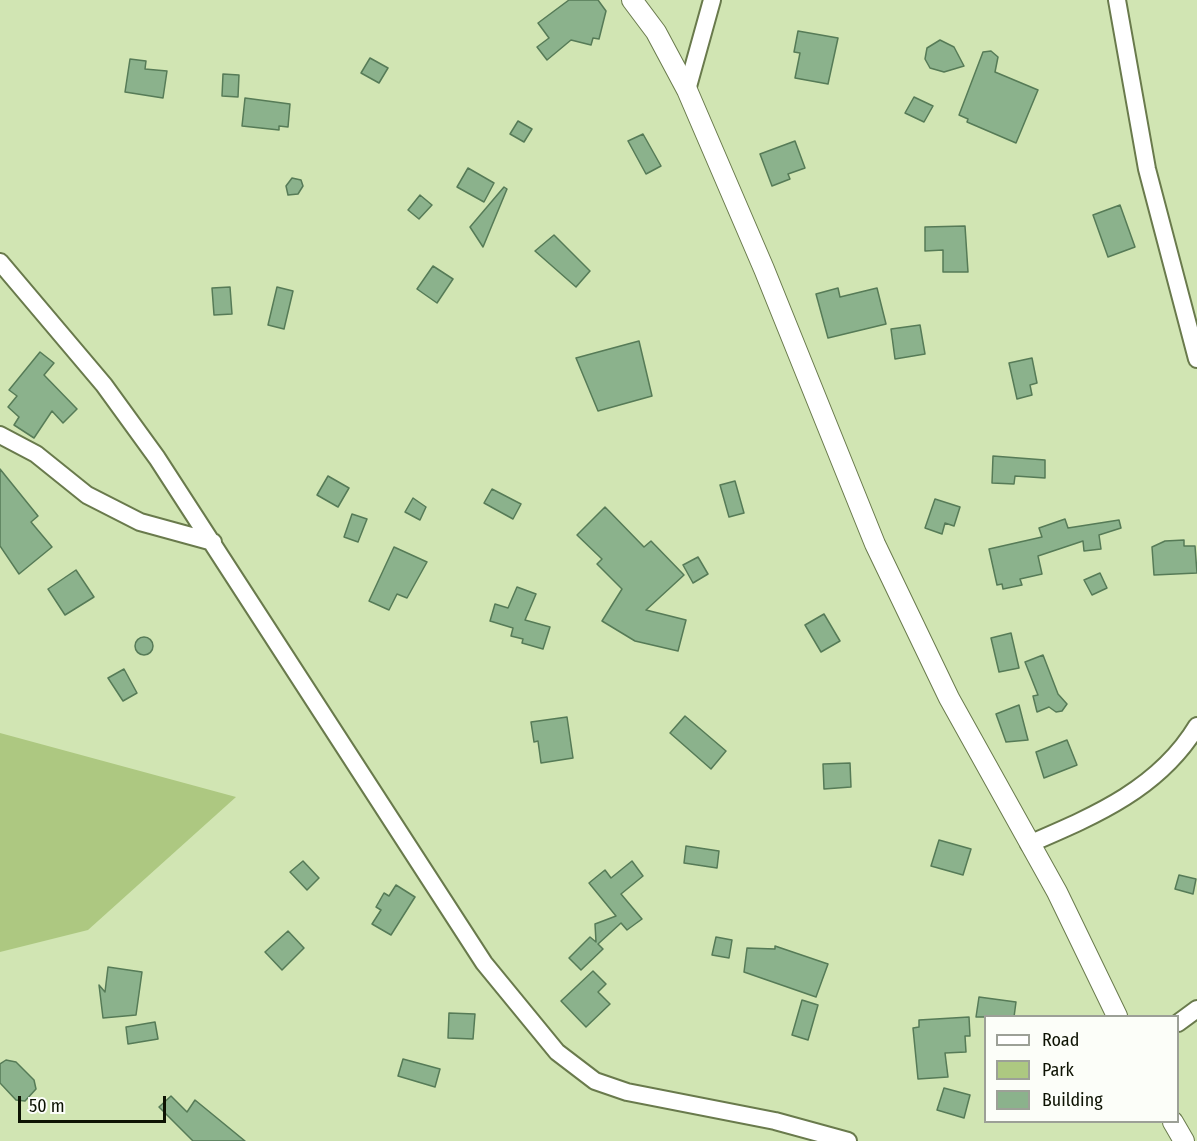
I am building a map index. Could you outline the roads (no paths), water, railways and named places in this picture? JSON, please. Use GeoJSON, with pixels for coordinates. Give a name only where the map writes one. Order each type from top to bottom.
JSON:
{"type":"FeatureCollection","features":[{"type":"Feature","properties":{"kind":"street"},"geometry":{"type":"LineString","coordinates":[[632,0],[656,32],[687,90],[764,269],[875,544],[949,698],[1057,892],[1117,1015]]}},
{"type":"Feature","properties":{"kind":"street"},"geometry":{"type":"LineString","coordinates":[[687,90],[712,0]]}},
{"type":"Feature","properties":{"kind":"street"},"geometry":{"type":"LineString","coordinates":[[1117,0],[1147,170],[1197,359]]}},
{"type":"Feature","properties":{"kind":"street"},"geometry":{"type":"LineString","coordinates":[[0,262],[104,385],[157,458],[484,963],[557,1052],[595,1081],[627,1092],[775,1121],[848,1141]]}},
{"type":"Feature","properties":{"kind":"street"},"geometry":{"type":"LineString","coordinates":[[0,435],[36,454],[87,495],[140,522],[213,542]]}},
{"type":"Feature","properties":{"kind":"street"},"geometry":{"type":"LineString","coordinates":[[1029,844],[1104,811],[1151,780],[1192,739],[1197,726]]}},
{"type":"Feature","properties":{"kind":"street"},"geometry":{"type":"LineString","coordinates":[[1179,1022],[1197,1010]]}},
{"type":"Feature","properties":{"kind":"street"},"geometry":{"type":"LineString","coordinates":[[1174,1123],[1184,1141]]}}]}
